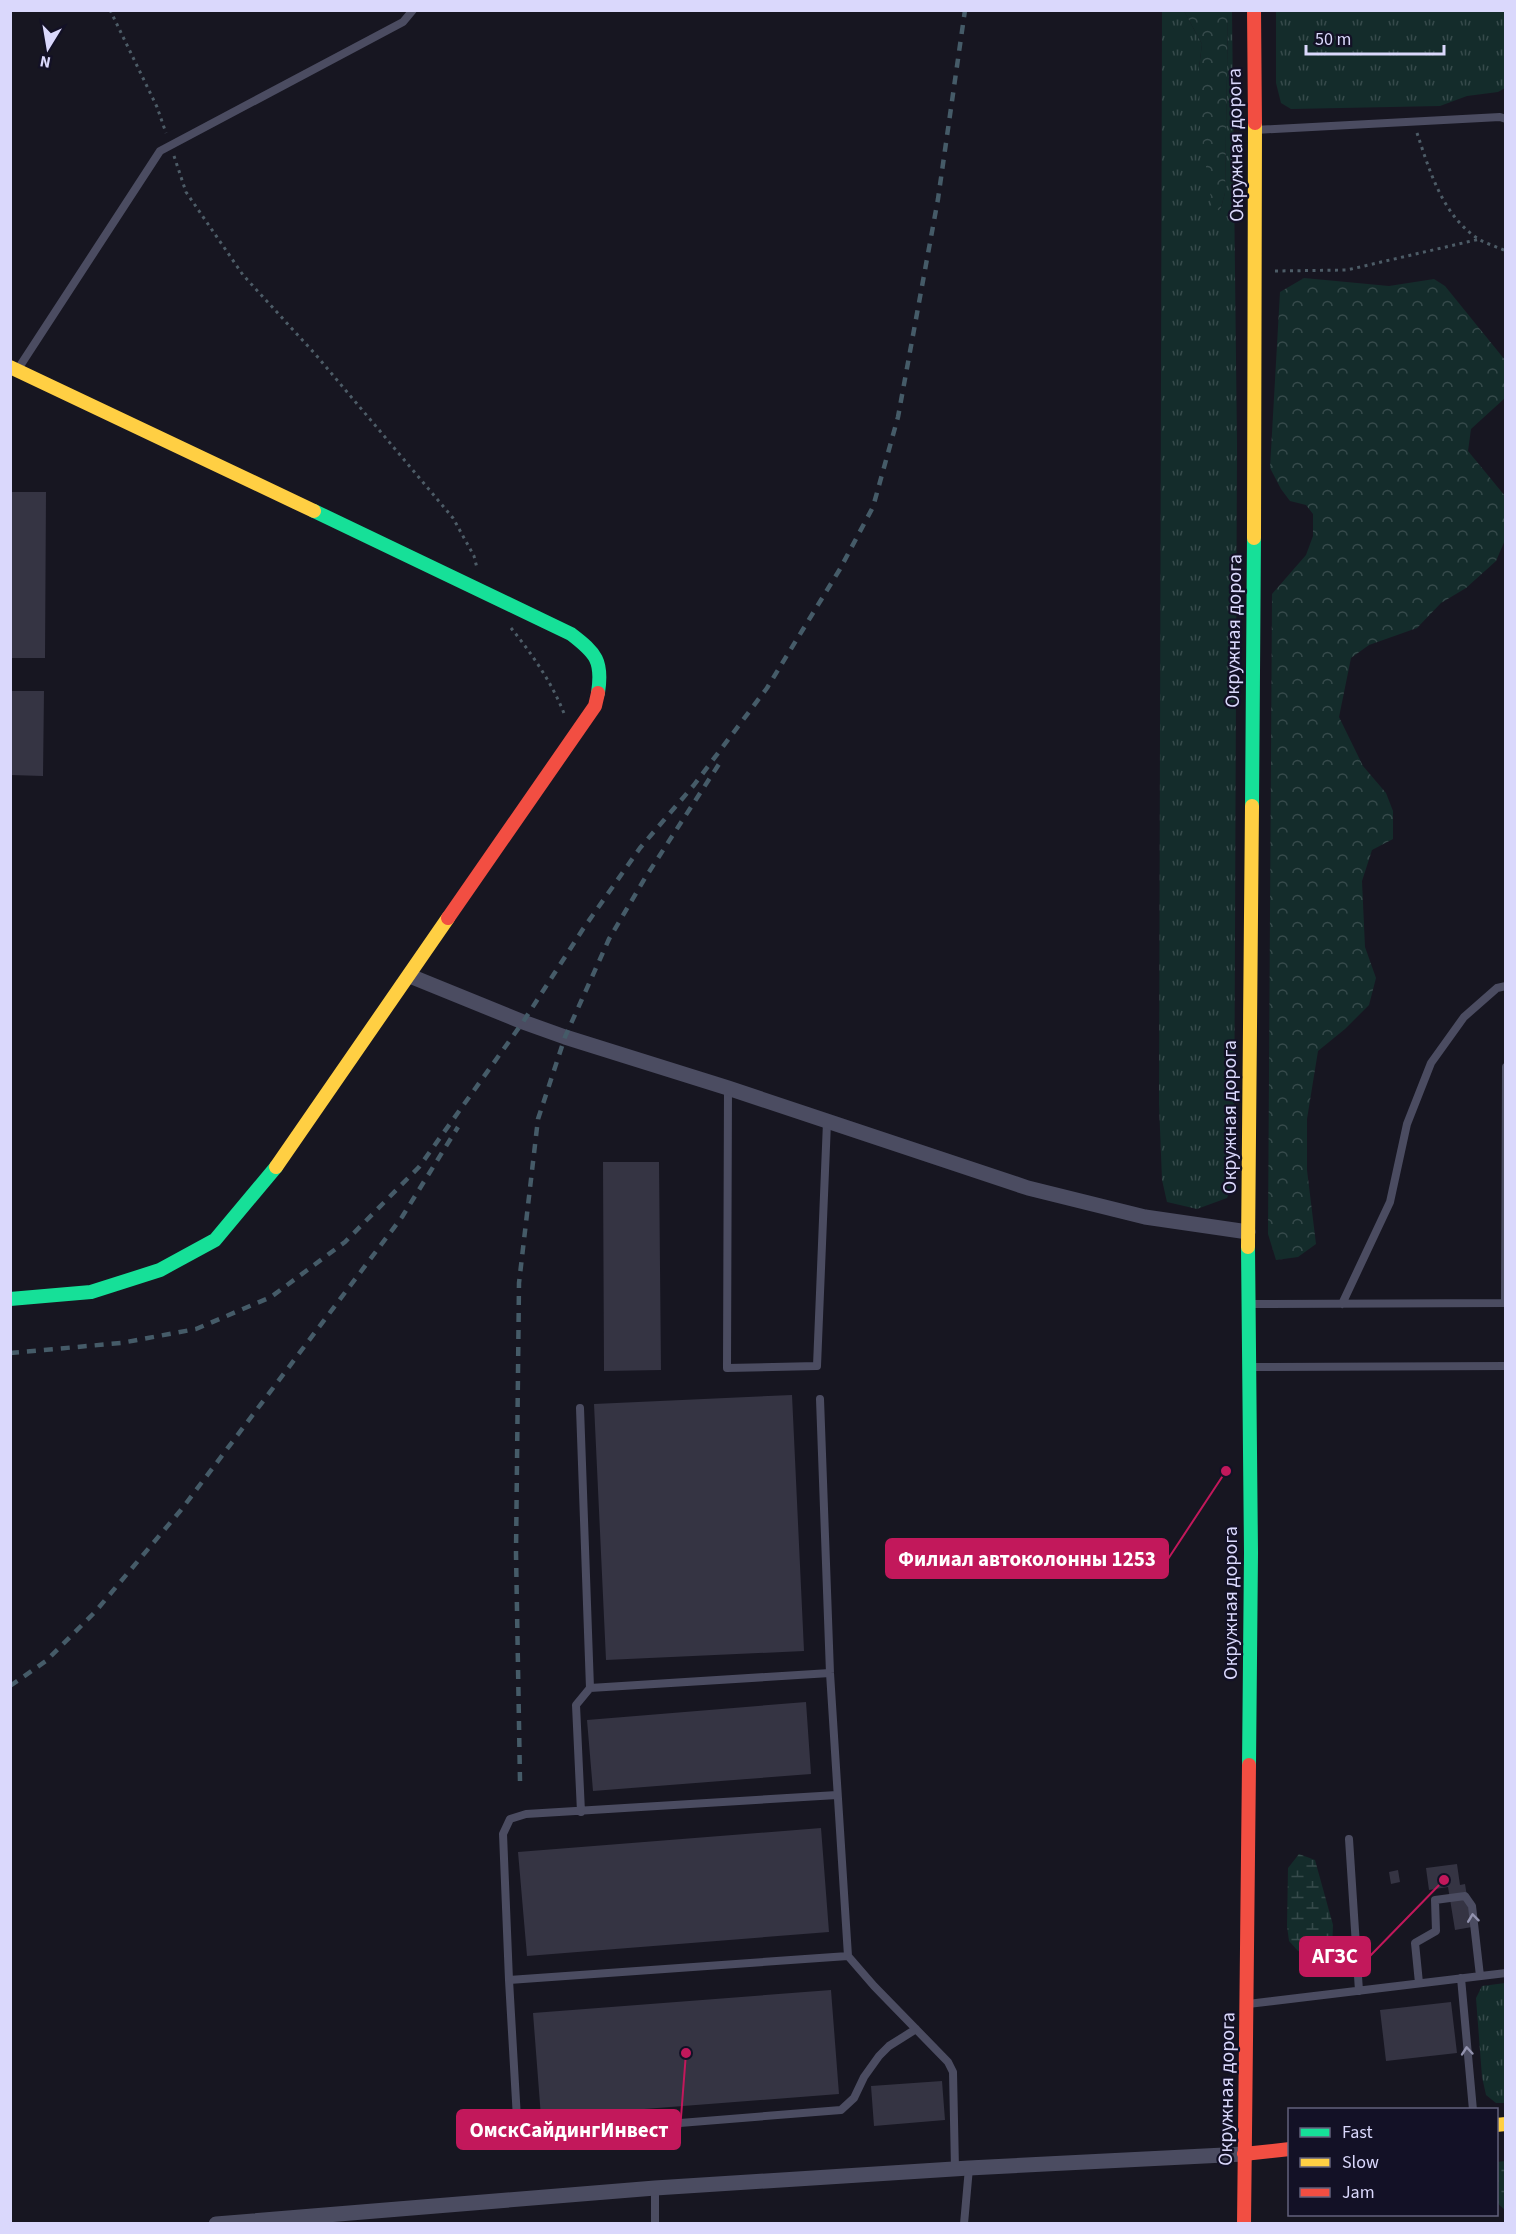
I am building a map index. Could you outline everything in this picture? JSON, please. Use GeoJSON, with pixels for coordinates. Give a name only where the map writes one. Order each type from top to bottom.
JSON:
{"type":"FeatureCollection","features":[{"type":"Feature","properties":{"kind":"main road","name":"Окружная дорога"},"geometry":{"type":"LineString","coordinates":[[1244,2223],[1251,1565],[1248,1232],[1256,271],[1254,10]]}},
{"type":"Feature","properties":{"kind":"main road"},"geometry":{"type":"LineString","coordinates":[[10,1299],[91,1292],[160,1270],[215,1240],[275,1168],[595,706],[602,672],[592,650],[571,634],[14,368]]}},
{"type":"Feature","properties":{"kind":"main road"},"geometry":{"type":"LineString","coordinates":[[1244,2154],[1288,2149]]}},
{"type":"Feature","properties":{"kind":"street"},"geometry":{"type":"LineString","coordinates":[[410,976],[523,1022],[1028,1188],[1145,1217],[1248,1232]]}},
{"type":"Feature","properties":{"kind":"street"},"geometry":{"type":"LineString","coordinates":[[216,2223],[655,2188],[962,2168],[1244,2154]]}},
{"type":"Feature","properties":{"kind":"lane"},"geometry":{"type":"LineString","coordinates":[[14,368],[160,151],[403,22],[413,10]]}},
{"type":"Feature","properties":{"kind":"lane"},"geometry":{"type":"LineString","coordinates":[[1254,130],[1500,117],[1506,119]]}},
{"type":"Feature","properties":{"kind":"lane"},"geometry":{"type":"LineString","coordinates":[[1342,1304],[1390,1202],[1407,1124],[1431,1063],[1464,1017],[1497,988],[1506,986]]}},
{"type":"Feature","properties":{"kind":"lane"},"geometry":{"type":"LineString","coordinates":[[1248,1304],[1505,1303],[1504,1067],[1506,1067]]}},
{"type":"Feature","properties":{"kind":"lane"},"geometry":{"type":"LineString","coordinates":[[728,1088],[727,1368],[817,1366],[827,1122]]}},
{"type":"Feature","properties":{"kind":"lane"},"geometry":{"type":"LineString","coordinates":[[1248,1367],[1506,1366]]}},
{"type":"Feature","properties":{"kind":"lane"},"geometry":{"type":"LineString","coordinates":[[820,1399],[830,1673],[848,1956],[948,2062],[953,2072],[962,2168],[964,2223]]}},
{"type":"Feature","properties":{"kind":"lane"},"geometry":{"type":"LineString","coordinates":[[580,1407],[590,1688],[576,1705],[575,1715],[581,1812]]}},
{"type":"Feature","properties":{"kind":"lane"},"geometry":{"type":"LineString","coordinates":[[590,1688],[830,1673]]}},
{"type":"Feature","properties":{"kind":"lane"},"geometry":{"type":"LineString","coordinates":[[837,1795],[526,1814],[510,1819],[503,1834],[518,2136],[841,2110],[854,2098],[864,2077],[879,2056],[889,2046],[916,2029]]}},
{"type":"Feature","properties":{"kind":"lane"},"geometry":{"type":"LineString","coordinates":[[1349,1839],[1359,1990]]}},
{"type":"Feature","properties":{"kind":"lane"},"geometry":{"type":"LineString","coordinates":[[1419,1983],[1415,1943],[1436,1931],[1435,1900],[1464,1896],[1472,1906],[1480,1976]]}},
{"type":"Feature","properties":{"kind":"lane"},"geometry":{"type":"LineString","coordinates":[[509,1980],[848,1956]]}},
{"type":"Feature","properties":{"kind":"lane"},"geometry":{"type":"LineString","coordinates":[[1246,2004],[1506,1973]]}},
{"type":"Feature","properties":{"kind":"lane"},"geometry":{"type":"LineString","coordinates":[[1461,1978],[1473,2108]]}},
{"type":"Feature","properties":{"kind":"lane"},"geometry":{"type":"LineString","coordinates":[[655,2188],[655,2223]]}},
{"type":"Feature","properties":{"kind":"path"},"geometry":{"type":"LineString","coordinates":[[110,10],[157,107],[186,192],[243,275],[316,355],[453,518],[474,556],[484,593]]}},
{"type":"Feature","properties":{"kind":"path"},"geometry":{"type":"LineString","coordinates":[[1413,122],[1434,185],[1455,218],[1479,239],[1506,251]]}},
{"type":"Feature","properties":{"kind":"path"},"geometry":{"type":"LineString","coordinates":[[1256,271],[1347,270],[1479,239]]}},
{"type":"Feature","properties":{"kind":"path"},"geometry":{"type":"LineString","coordinates":[[509,626],[528,649],[558,699],[565,717]]}},
{"type":"Feature","properties":{"kind":"green space"},"geometry":{"type":"Polygon","coordinates":[[[1162,11],[1184,11],[1202,44],[1199,68],[1220,211],[1225,193],[1228,11],[1232,11],[1237,444],[1234,1181],[1227,1198],[1197,1209],[1167,1202],[1162,1180],[1159,1104],[1162,11]]]}},
{"type":"Feature","properties":{"kind":"green space"},"geometry":{"type":"Polygon","coordinates":[[[1184,11],[1228,11],[1225,193],[1220,211],[1212,206],[1200,126],[1199,68],[1202,44],[1184,11]]]}},
{"type":"Feature","properties":{"kind":"green space"},"geometry":{"type":"Polygon","coordinates":[[[1276,11],[1505,11],[1505,88],[1498,92],[1467,96],[1440,106],[1291,109],[1281,103],[1276,83],[1276,11]]]}},
{"type":"Feature","properties":{"kind":"green space"},"geometry":{"type":"Polygon","coordinates":[[[1304,278],[1389,286],[1434,279],[1445,286],[1505,360],[1505,398],[1471,429],[1468,451],[1505,496],[1505,540],[1496,561],[1466,588],[1441,603],[1417,628],[1369,645],[1351,658],[1339,717],[1363,766],[1386,793],[1393,811],[1393,839],[1372,850],[1362,881],[1365,947],[1376,978],[1369,1005],[1318,1051],[1307,1119],[1307,1170],[1316,1244],[1298,1257],[1276,1260],[1268,1234],[1272,594],[1306,555],[1313,536],[1313,514],[1306,505],[1290,501],[1270,468],[1280,292],[1304,278]]]}},
{"type":"Feature","properties":{"kind":"green space"},"geometry":{"type":"Polygon","coordinates":[[[1299,1854],[1315,1860],[1333,1925],[1332,1952],[1317,1955],[1298,1951],[1289,1941],[1288,1868],[1299,1854]]]}},
{"type":"Feature","properties":{"kind":"green space"},"geometry":{"type":"Polygon","coordinates":[[[1505,1983],[1505,2103],[1496,2103],[1486,2095],[1482,2077],[1476,1998],[1482,1986],[1505,1983]]]}},
{"type":"Feature","properties":{"kind":"green space"},"geometry":{"type":"Polygon","coordinates":[[[1506,2161],[1505,2210],[1498,2204],[1498,2162],[1506,2161]]]}},
{"type":"Feature","properties":{"kind":"building"},"geometry":{"type":"Polygon","coordinates":[[[10,492],[46,492],[45,658],[10,658],[10,492]]]}},
{"type":"Feature","properties":{"kind":"building"},"geometry":{"type":"Polygon","coordinates":[[[10,691],[44,691],[43,776],[10,775],[10,691]]]}},
{"type":"Feature","properties":{"kind":"building"},"geometry":{"type":"Polygon","coordinates":[[[603,1162],[659,1162],[661,1370],[604,1371],[603,1162]]]}},
{"type":"Feature","properties":{"kind":"building"},"geometry":{"type":"Polygon","coordinates":[[[792,1395],[804,1651],[606,1660],[594,1404],[792,1395]]]}},
{"type":"Feature","properties":{"kind":"building"},"geometry":{"type":"Polygon","coordinates":[[[806,1702],[811,1774],[593,1791],[587,1720],[806,1702]]]}},
{"type":"Feature","properties":{"kind":"building"},"geometry":{"type":"Polygon","coordinates":[[[821,1828],[829,1932],[527,1956],[518,1852],[821,1828]]]}},
{"type":"Feature","properties":{"kind":"building"},"geometry":{"type":"Polygon","coordinates":[[[1457,1864],[1460,1885],[1465,1884],[1472,1927],[1455,1930],[1448,1887],[1429,1890],[1426,1868],[1457,1864]]]}},
{"type":"Feature","properties":{"kind":"building"},"geometry":{"type":"Polygon","coordinates":[[[1398,1870],[1400,1882],[1391,1884],[1389,1872],[1398,1870]]]}},
{"type":"Feature","properties":{"kind":"building"},"geometry":{"type":"Polygon","coordinates":[[[831,1990],[839,2094],[541,2117],[533,2013],[831,1990]]]}},
{"type":"Feature","properties":{"kind":"building"},"geometry":{"type":"Polygon","coordinates":[[[1451,2002],[1457,2053],[1386,2061],[1380,2010],[1451,2002]]]}},
{"type":"Feature","properties":{"kind":"building"},"geometry":{"type":"Polygon","coordinates":[[[942,2081],[945,2120],[874,2126],[871,2086],[942,2081]]]}},
{"type":"Feature","properties":{"kind":"railway"},"geometry":{"type":"LineString","coordinates":[[10,1353],[121,1343],[196,1329],[271,1297],[345,1242],[419,1167],[523,1022],[583,929],[640,848],[694,785],[767,688],[840,569],[873,507],[898,417],[938,199],[965,10]]}},
{"type":"Feature","properties":{"kind":"railway"},"geometry":{"type":"LineString","coordinates":[[520,1781],[516,1553],[519,1283],[538,1119],[565,1037],[609,939],[645,878],[721,761]]}},
{"type":"Feature","properties":{"kind":"railway"},"geometry":{"type":"LineString","coordinates":[[10,1686],[46,1661],[95,1612],[181,1510],[402,1217],[458,1127]]}},
{"type":"Feature","properties":{"kind":"traffic: fast"},"geometry":{"type":"LineString","coordinates":[[314,511],[571,634],[596,659],[599,673],[598,693]]}},
{"type":"Feature","properties":{"kind":"traffic: fast"},"geometry":{"type":"LineString","coordinates":[[1252,806],[1254,538]]}},
{"type":"Feature","properties":{"kind":"traffic: fast"},"geometry":{"type":"LineString","coordinates":[[10,1299],[91,1292],[160,1270],[215,1240],[276,1167]]}},
{"type":"Feature","properties":{"kind":"traffic: fast"},"geometry":{"type":"LineString","coordinates":[[1248,1247],[1251,1553],[1249,1765]]}},
{"type":"Feature","properties":{"kind":"traffic: slow"},"geometry":{"type":"LineString","coordinates":[[1254,538],[1255,123]]}},
{"type":"Feature","properties":{"kind":"traffic: slow"},"geometry":{"type":"LineString","coordinates":[[10,367],[314,511]]}},
{"type":"Feature","properties":{"kind":"traffic: slow"},"geometry":{"type":"LineString","coordinates":[[1248,1247],[1252,806]]}},
{"type":"Feature","properties":{"kind":"traffic: slow"},"geometry":{"type":"LineString","coordinates":[[276,1167],[448,918]]}},
{"type":"Feature","properties":{"kind":"traffic: slow"},"geometry":{"type":"LineString","coordinates":[[1498,2125],[1506,2124]]}},
{"type":"Feature","properties":{"kind":"traffic: jam"},"geometry":{"type":"LineString","coordinates":[[1254,10],[1255,123]]}},
{"type":"Feature","properties":{"kind":"traffic: jam"},"geometry":{"type":"LineString","coordinates":[[448,918],[595,706],[598,693]]}},
{"type":"Feature","properties":{"kind":"traffic: jam"},"geometry":{"type":"LineString","coordinates":[[1244,2224],[1249,1765]]}},
{"type":"Feature","properties":{"kind":"traffic: jam"},"geometry":{"type":"LineString","coordinates":[[1244,2154],[1288,2149]]}},
{"type":"Feature","properties":{"kind":"place","name":"Филиал автоколонны 1253"},"geometry":{"type":"Point","coordinates":[1226,1471]}},
{"type":"Feature","properties":{"kind":"place","name":"АГЗС"},"geometry":{"type":"Point","coordinates":[1444,1880]}},
{"type":"Feature","properties":{"kind":"place","name":"ОмскСайдингИнвест"},"geometry":{"type":"Point","coordinates":[686,2053]}}]}
